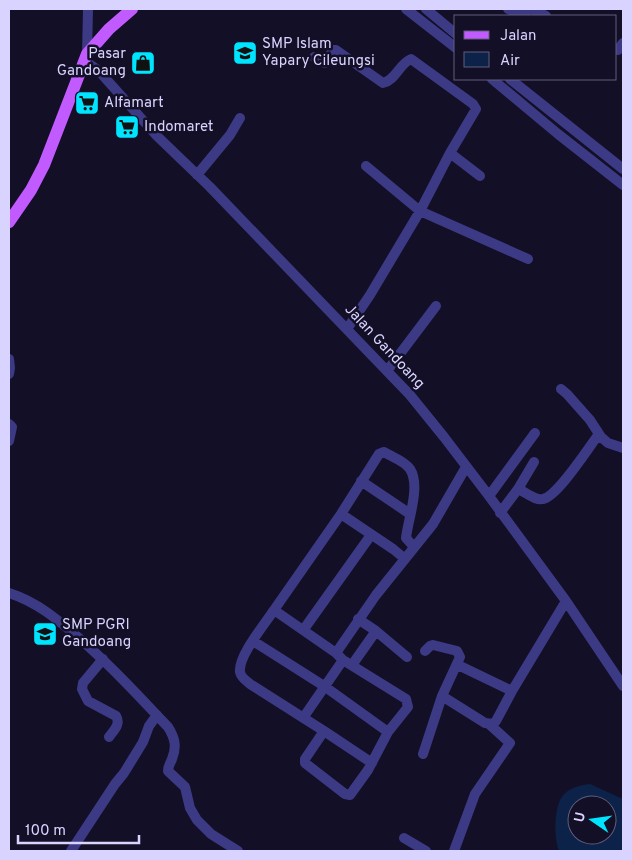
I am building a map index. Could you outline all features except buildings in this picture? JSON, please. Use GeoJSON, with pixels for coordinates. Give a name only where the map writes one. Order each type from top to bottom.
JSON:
{"type":"FeatureCollection","features":[{"type":"Feature","properties":{"kind":"main road"},"geometry":{"type":"LineString","coordinates":[[9,222],[31,190],[44,164],[86,57],[109,29],[132,9]]}},
{"type":"Feature","properties":{"kind":"street"},"geometry":{"type":"LineString","coordinates":[[86,57],[88,9]]}},
{"type":"Feature","properties":{"kind":"street"},"geometry":{"type":"LineString","coordinates":[[406,9],[454,46]]}},
{"type":"Feature","properties":{"kind":"street"},"geometry":{"type":"LineString","coordinates":[[426,9],[454,32]]}},
{"type":"Feature","properties":{"kind":"street"},"geometry":{"type":"LineString","coordinates":[[508,9],[516,12],[532,9],[544,15]]}},
{"type":"Feature","properties":{"kind":"street"},"geometry":{"type":"LineString","coordinates":[[314,57],[325,63],[334,50],[336,50],[383,83],[389,81],[406,61],[412,59],[473,104],[476,109],[450,152],[420,211],[370,295],[347,329]]}},
{"type":"Feature","properties":{"kind":"street","name":"Jalan Gandoang"},"geometry":{"type":"LineString","coordinates":[[86,57],[157,136],[347,329],[428,417],[566,601],[623,686]]}},
{"type":"Feature","properties":{"kind":"street"},"geometry":{"type":"LineString","coordinates":[[493,80],[623,185]]}},
{"type":"Feature","properties":{"kind":"street"},"geometry":{"type":"LineString","coordinates":[[511,80],[623,169]]}},
{"type":"Feature","properties":{"kind":"street"},"geometry":{"type":"LineString","coordinates":[[197,175],[230,135],[240,118]]}},
{"type":"Feature","properties":{"kind":"street"},"geometry":{"type":"LineString","coordinates":[[558,134],[567,126]]}},
{"type":"Feature","properties":{"kind":"street"},"geometry":{"type":"LineString","coordinates":[[450,152],[480,176]]}},
{"type":"Feature","properties":{"kind":"street"},"geometry":{"type":"LineString","coordinates":[[366,166],[420,211],[528,259]]}},
{"type":"Feature","properties":{"kind":"street"},"geometry":{"type":"LineString","coordinates":[[387,371],[436,306]]}},
{"type":"Feature","properties":{"kind":"street"},"geometry":{"type":"LineString","coordinates":[[9,359],[9,374]]}},
{"type":"Feature","properties":{"kind":"street"},"geometry":{"type":"LineString","coordinates":[[561,390],[567,394],[608,443],[623,448]]}},
{"type":"Feature","properties":{"kind":"street"},"geometry":{"type":"LineString","coordinates":[[9,424],[12,427],[12,434],[9,441]]}},
{"type":"Feature","properties":{"kind":"street"},"geometry":{"type":"LineString","coordinates":[[489,496],[535,433]]}},
{"type":"Feature","properties":{"kind":"street"},"geometry":{"type":"LineString","coordinates":[[518,489],[536,499],[544,499],[555,492],[599,434]]}},
{"type":"Feature","properties":{"kind":"street"},"geometry":{"type":"LineString","coordinates":[[343,659],[358,619],[404,558],[410,544],[406,534],[414,494],[412,475],[409,468],[403,463],[384,452],[379,454],[341,514],[253,641],[241,661],[240,672],[242,677],[250,684],[372,763]]}},
{"type":"Feature","properties":{"kind":"street"},"geometry":{"type":"LineString","coordinates":[[500,513],[518,489],[534,462]]}},
{"type":"Feature","properties":{"kind":"street"},"geometry":{"type":"LineString","coordinates":[[393,549],[410,544],[433,524],[466,467]]}},
{"type":"Feature","properties":{"kind":"street"},"geometry":{"type":"LineString","coordinates":[[361,481],[410,514]]}},
{"type":"Feature","properties":{"kind":"street"},"geometry":{"type":"LineString","coordinates":[[341,514],[404,558]]}},
{"type":"Feature","properties":{"kind":"street"},"geometry":{"type":"LineString","coordinates":[[304,629],[371,535]]}},
{"type":"Feature","properties":{"kind":"street"},"geometry":{"type":"LineString","coordinates":[[9,593],[32,602],[47,612],[103,659],[168,727],[174,738],[175,752],[168,766],[168,771],[185,787],[190,808],[197,820],[212,834],[238,851]]}},
{"type":"Feature","properties":{"kind":"street"},"geometry":{"type":"LineString","coordinates":[[489,724],[496,722],[512,691],[566,601]]}},
{"type":"Feature","properties":{"kind":"street"},"geometry":{"type":"LineString","coordinates":[[274,610],[304,629],[343,659],[406,699],[408,707],[388,732],[372,763],[348,795],[305,763],[305,760],[324,731]]}},
{"type":"Feature","properties":{"kind":"street"},"geometry":{"type":"LineString","coordinates":[[358,619],[376,631],[407,657]]}},
{"type":"Feature","properties":{"kind":"street"},"geometry":{"type":"LineString","coordinates":[[303,718],[343,659],[376,631]]}},
{"type":"Feature","properties":{"kind":"street"},"geometry":{"type":"LineString","coordinates":[[253,641],[324,686],[388,732]]}},
{"type":"Feature","properties":{"kind":"street"},"geometry":{"type":"LineString","coordinates":[[423,754],[442,696],[458,665],[460,657],[458,651],[433,645],[425,651]]}},
{"type":"Feature","properties":{"kind":"street"},"geometry":{"type":"LineString","coordinates":[[103,659],[83,684],[82,689],[88,701],[116,716],[118,719],[117,726],[109,737]]}},
{"type":"Feature","properties":{"kind":"street"},"geometry":{"type":"LineString","coordinates":[[458,665],[512,691]]}},
{"type":"Feature","properties":{"kind":"street"},"geometry":{"type":"LineString","coordinates":[[442,696],[489,724],[510,744],[475,794],[454,851]]}},
{"type":"Feature","properties":{"kind":"street"},"geometry":{"type":"LineString","coordinates":[[71,851],[110,790],[124,773],[143,742],[149,726],[157,715]]}},
{"type":"Feature","properties":{"kind":"street"},"geometry":{"type":"LineString","coordinates":[[404,838],[426,851]]}},
{"type":"Feature","properties":{"kind":"water"},"geometry":{"type":"Polygon","coordinates":[[[590,784],[614,795],[567,795],[567,845],[617,845],[617,796],[623,799],[623,851],[559,851],[555,826],[560,800],[565,793],[577,787],[590,784]]]}},
{"type":"Feature","properties":{"kind":"place","name":"SMP Islam Yapary Cileungsi"},"geometry":{"type":"Point","coordinates":[245,53]}},
{"type":"Feature","properties":{"kind":"place","name":"Pasar Gandoang"},"geometry":{"type":"Point","coordinates":[143,63]}},
{"type":"Feature","properties":{"kind":"place","name":"Alfamart"},"geometry":{"type":"Point","coordinates":[87,103]}},
{"type":"Feature","properties":{"kind":"place","name":"Indomaret"},"geometry":{"type":"Point","coordinates":[127,127]}},
{"type":"Feature","properties":{"kind":"place","name":"SMP PGRI Gandoang"},"geometry":{"type":"Point","coordinates":[45,634]}}]}
